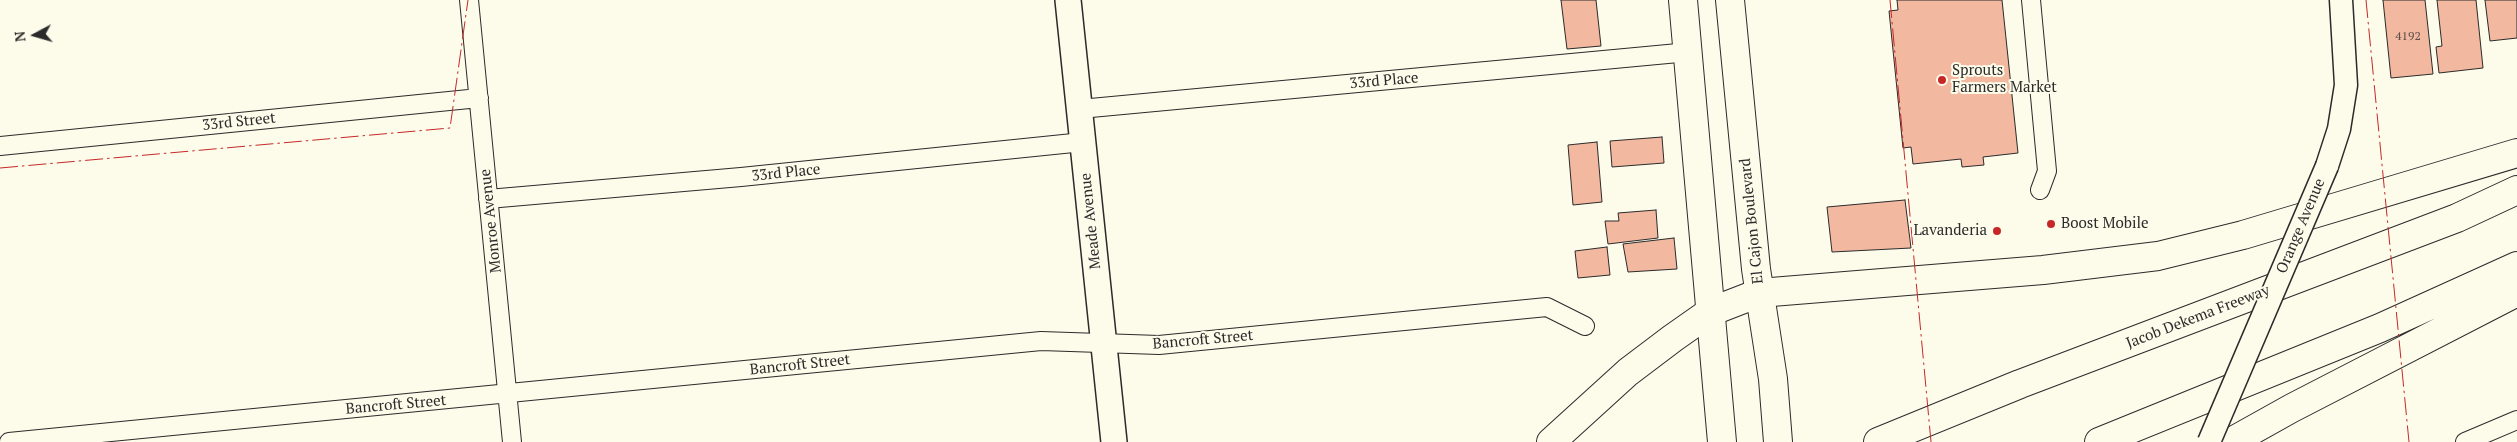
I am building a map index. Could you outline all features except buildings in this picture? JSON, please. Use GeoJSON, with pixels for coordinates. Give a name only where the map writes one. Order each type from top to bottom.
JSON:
{"type":"FeatureCollection","features":[{"type":"Feature","properties":{"kind":"main road","name":"Meade Avenue"},"geometry":{"type":"LineString","coordinates":[[1068,0],[1114,442]]}},
{"type":"Feature","properties":{"kind":"main road"},"geometry":{"type":"LineString","coordinates":[[1683,0],[1722,442]]}},
{"type":"Feature","properties":{"kind":"main road","name":"El Cajon Boulevard"},"geometry":{"type":"LineString","coordinates":[[1730,0],[1759,293],[1767,337],[1777,435]]}},
{"type":"Feature","properties":{"kind":"main road"},"geometry":{"type":"LineString","coordinates":[[1551,442],[1628,372],[1710,312],[1759,293],[2043,270],[2158,256],[2243,235],[2517,153]]}},
{"type":"Feature","properties":{"kind":"main road","name":"Jacob Dekema Freeway"},"geometry":{"type":"LineString","coordinates":[[1878,442],[2020,384],[2457,218],[2517,190]]}},
{"type":"Feature","properties":{"kind":"main road"},"geometry":{"type":"LineString","coordinates":[[2099,442],[2380,328],[2517,266]]}},
{"type":"Feature","properties":{"kind":"main road"},"geometry":{"type":"LineString","coordinates":[[2231,442],[2292,408],[2517,292]]}},
{"type":"Feature","properties":{"kind":"street","name":"Monroe Avenue"},"geometry":{"type":"LineString","coordinates":[[469,0],[512,442]]}},
{"type":"Feature","properties":{"kind":"street"},"geometry":{"type":"LineString","coordinates":[[2032,0],[2047,171],[2040,190]]}},
{"type":"Feature","properties":{"kind":"street","name":"Orange Avenue"},"geometry":{"type":"LineString","coordinates":[[2209,442],[2327,166],[2339,129],[2346,84],[2341,0]]}},
{"type":"Feature","properties":{"kind":"street","name":"33rd Place"},"geometry":{"type":"LineString","coordinates":[[1080,109],[1688,52]]}},
{"type":"Feature","properties":{"kind":"street","name":"33rd Street"},"geometry":{"type":"LineString","coordinates":[[0,146],[479,98]]}},
{"type":"Feature","properties":{"kind":"street","name":"33rd Place"},"geometry":{"type":"LineString","coordinates":[[488,199],[741,177],[1083,142]]}},
{"type":"Feature","properties":{"kind":"street","name":"Bancroft Street"},"geometry":{"type":"LineString","coordinates":[[9,442],[1041,341],[1073,340],[1105,344],[1159,345],[1547,307],[1585,326]]}},
{"type":"Feature","properties":{"kind":"street"},"geometry":{"type":"LineString","coordinates":[[2465,442],[2517,420]]}},
{"type":"Feature","properties":{"kind":"power"},"geometry":{"type":"LineString","coordinates":[[0,168],[450,128],[468,0]]}},
{"type":"Feature","properties":{"kind":"power"},"geometry":{"type":"LineString","coordinates":[[1890,0],[1931,442]]}},
{"type":"Feature","properties":{"kind":"power"},"geometry":{"type":"LineString","coordinates":[[2366,0],[2409,442]]}},
{"type":"Feature","properties":{"kind":"place","name":"Sprouts Farmers Market"},"geometry":{"type":"Point","coordinates":[1942,80]}},
{"type":"Feature","properties":{"kind":"place","name":"Boost Mobile"},"geometry":{"type":"Point","coordinates":[2051,224]}},
{"type":"Feature","properties":{"kind":"place","name":"Lavanderia"},"geometry":{"type":"Point","coordinates":[1997,231]}}]}
